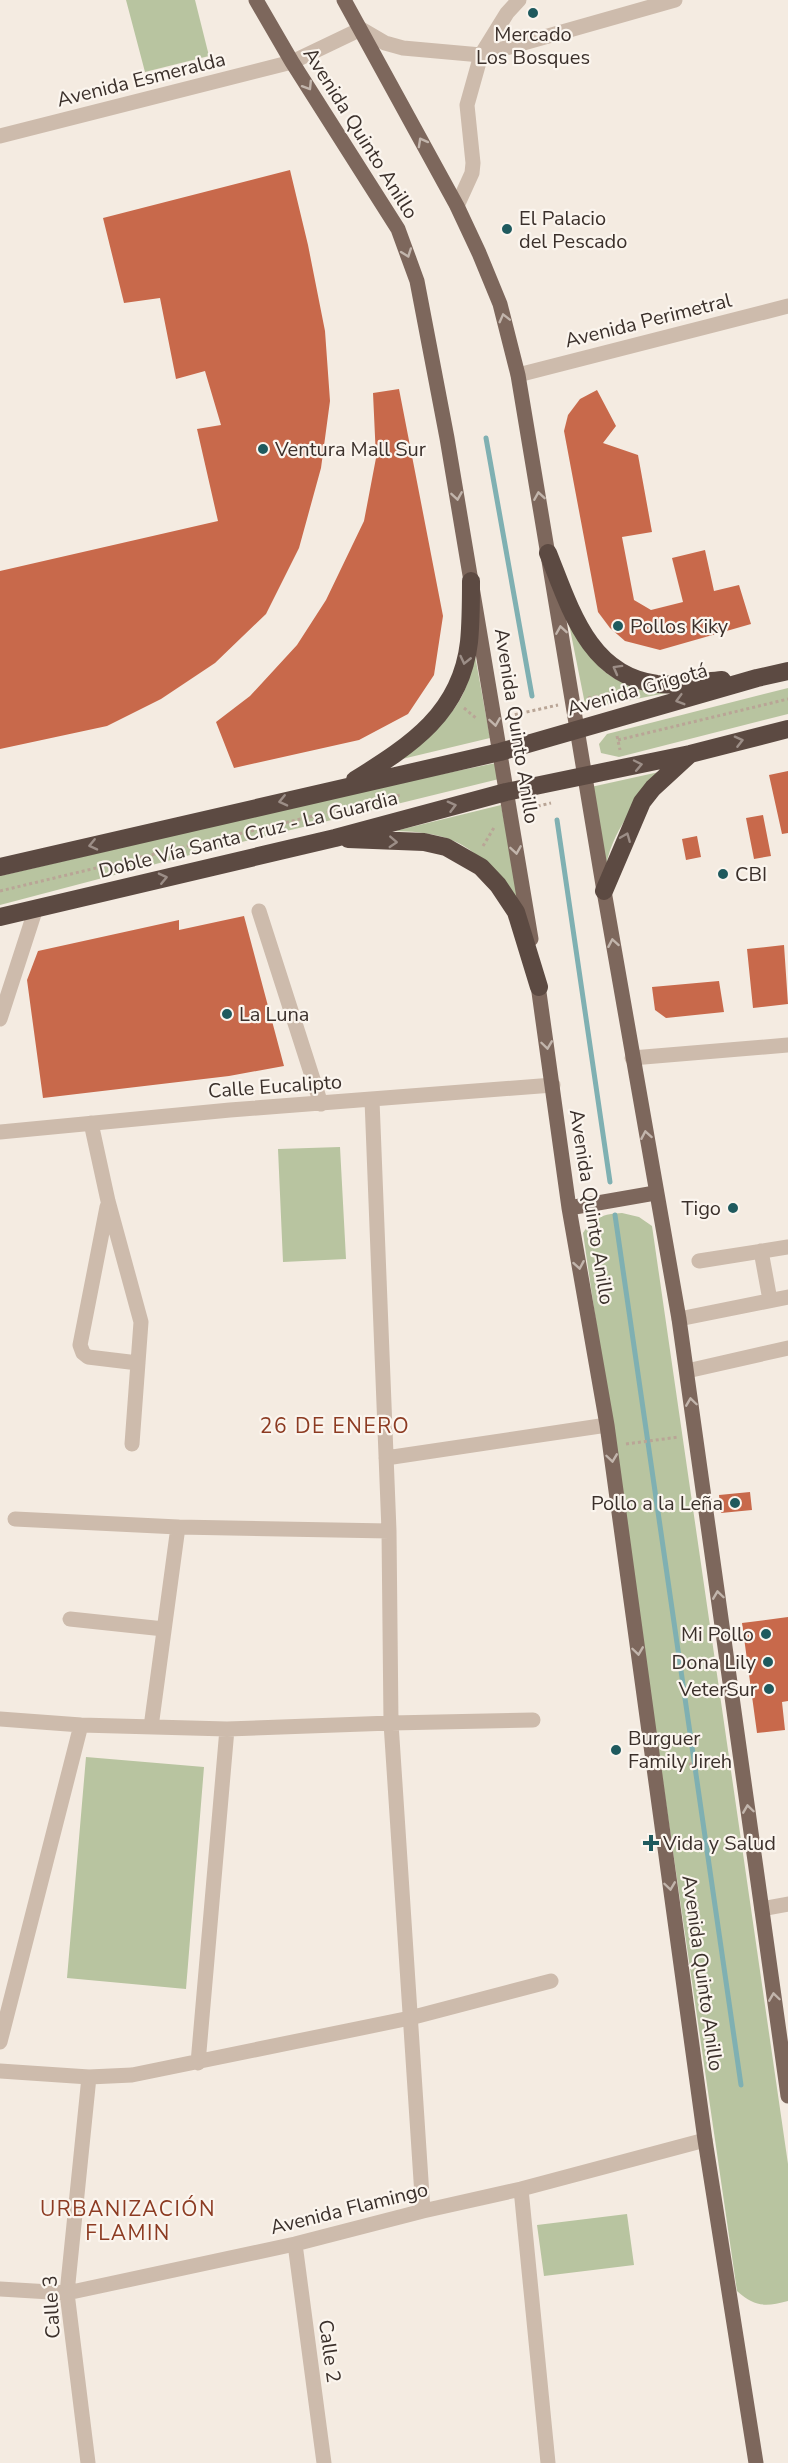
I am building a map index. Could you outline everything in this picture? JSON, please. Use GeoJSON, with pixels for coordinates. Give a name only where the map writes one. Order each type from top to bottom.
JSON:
{"type":"FeatureCollection","features":[{"type":"Feature","properties":{"kind":"highway"},"geometry":{"type":"LineString","coordinates":[[548,553],[573,616],[586,640],[601,658],[615,669],[638,679],[658,684],[757,678]]}},
{"type":"Feature","properties":{"kind":"highway"},"geometry":{"type":"LineString","coordinates":[[340,789],[388,760],[444,711],[460,682],[469,643],[471,581]]}},
{"type":"Feature","properties":{"kind":"highway","name":"Avenida Grigotá"},"geometry":{"type":"LineString","coordinates":[[500,752],[788,671]]}},
{"type":"Feature","properties":{"kind":"highway"},"geometry":{"type":"LineString","coordinates":[[506,792],[690,754],[788,729]]}},
{"type":"Feature","properties":{"kind":"highway","name":"Doble Vía Santa Cruz - La Guardia"},"geometry":{"type":"LineString","coordinates":[[0,867],[500,752]]}},
{"type":"Feature","properties":{"kind":"highway"},"geometry":{"type":"LineString","coordinates":[[604,891],[642,802],[653,788],[690,754]]}},
{"type":"Feature","properties":{"kind":"highway","name":"Doble Vía Santa Cruz - La Guardia"},"geometry":{"type":"LineString","coordinates":[[0,917],[334,838],[506,792]]}},
{"type":"Feature","properties":{"kind":"highway"},"geometry":{"type":"LineString","coordinates":[[334,838],[424,842],[446,847],[481,867],[498,885],[516,912],[539,987]]}},
{"type":"Feature","properties":{"kind":"main road","name":"Avenida Quinto Anillo"},"geometry":{"type":"LineString","coordinates":[[256,0],[292,62],[398,230],[417,281],[447,438],[539,987],[569,1208],[607,1425],[705,2140],[756,2463]]}},
{"type":"Feature","properties":{"kind":"main road"},"geometry":{"type":"LineString","coordinates":[[344,0],[457,206],[500,304],[518,375],[632,1058],[679,1319],[788,2096]]}},
{"type":"Feature","properties":{"kind":"main road"},"geometry":{"type":"LineString","coordinates":[[569,1208],[655,1192]]}},
{"type":"Feature","properties":{"kind":"street"},"geometry":{"type":"LineString","coordinates":[[457,206],[472,174],[467,105],[481,55],[507,13],[519,0]]}},
{"type":"Feature","properties":{"kind":"street"},"geometry":{"type":"LineString","coordinates":[[361,29],[386,43],[403,48],[481,55],[675,0]]}},
{"type":"Feature","properties":{"kind":"street","name":"Avenida Esmeralda"},"geometry":{"type":"LineString","coordinates":[[0,136],[292,62],[361,29]]}},
{"type":"Feature","properties":{"kind":"street","name":"Avenida Perimetral"},"geometry":{"type":"LineString","coordinates":[[518,375],[788,306]]}},
{"type":"Feature","properties":{"kind":"street"},"geometry":{"type":"LineString","coordinates":[[0,1019],[36,908]]}},
{"type":"Feature","properties":{"kind":"street"},"geometry":{"type":"LineString","coordinates":[[260,910],[321,1104]]}},
{"type":"Feature","properties":{"kind":"street"},"geometry":{"type":"LineString","coordinates":[[632,1058],[788,1045]]}},
{"type":"Feature","properties":{"kind":"street","name":"Calle Eucalipto"},"geometry":{"type":"LineString","coordinates":[[0,1132],[553,1085]]}},
{"type":"Feature","properties":{"kind":"street"},"geometry":{"type":"LineString","coordinates":[[372,1100],[389,1531],[391,1723],[423,2211]]}},
{"type":"Feature","properties":{"kind":"street"},"geometry":{"type":"LineString","coordinates":[[91,1123],[108,1201],[141,1322],[132,1444]]}},
{"type":"Feature","properties":{"kind":"street"},"geometry":{"type":"LineString","coordinates":[[108,1201],[80,1345],[83,1353],[88,1357],[138,1363]]}},
{"type":"Feature","properties":{"kind":"street"},"geometry":{"type":"LineString","coordinates":[[699,1261],[788,1247]]}},
{"type":"Feature","properties":{"kind":"street"},"geometry":{"type":"LineString","coordinates":[[761,1251],[770,1300]]}},
{"type":"Feature","properties":{"kind":"street"},"geometry":{"type":"LineString","coordinates":[[679,1319],[788,1297]]}},
{"type":"Feature","properties":{"kind":"street"},"geometry":{"type":"LineString","coordinates":[[687,1371],[788,1348]]}},
{"type":"Feature","properties":{"kind":"street"},"geometry":{"type":"LineString","coordinates":[[386,1458],[607,1425]]}},
{"type":"Feature","properties":{"kind":"street"},"geometry":{"type":"LineString","coordinates":[[15,1519],[178,1527],[389,1531]]}},
{"type":"Feature","properties":{"kind":"street"},"geometry":{"type":"LineString","coordinates":[[151,1727],[178,1527]]}},
{"type":"Feature","properties":{"kind":"street"},"geometry":{"type":"LineString","coordinates":[[70,1618],[164,1629]]}},
{"type":"Feature","properties":{"kind":"street"},"geometry":{"type":"LineString","coordinates":[[0,1719],[81,1725],[227,1730],[532,1720]]}},
{"type":"Feature","properties":{"kind":"street"},"geometry":{"type":"LineString","coordinates":[[0,2042],[81,1725]]}},
{"type":"Feature","properties":{"kind":"street"},"geometry":{"type":"LineString","coordinates":[[198,2063],[227,1730]]}},
{"type":"Feature","properties":{"kind":"street"},"geometry":{"type":"LineString","coordinates":[[762,1909],[788,1904]]}},
{"type":"Feature","properties":{"kind":"street"},"geometry":{"type":"LineString","coordinates":[[0,2071],[89,2078],[132,2075],[410,2018],[550,1981]]}},
{"type":"Feature","properties":{"kind":"street","name":"Calle 3"},"geometry":{"type":"LineString","coordinates":[[88,2463],[67,2293],[89,2078]]}},
{"type":"Feature","properties":{"kind":"street","name":"Avenida Flamingo"},"geometry":{"type":"LineString","coordinates":[[0,2289],[67,2293],[295,2244],[521,2189],[705,2140]]}},
{"type":"Feature","properties":{"kind":"street"},"geometry":{"type":"LineString","coordinates":[[521,2189],[548,2463]]}},
{"type":"Feature","properties":{"kind":"street","name":"Calle 2"},"geometry":{"type":"LineString","coordinates":[[295,2244],[324,2463]]}},
{"type":"Feature","properties":{"kind":"path"},"geometry":{"type":"LineString","coordinates":[[617,740],[788,699]]}},
{"type":"Feature","properties":{"kind":"path"},"geometry":{"type":"LineString","coordinates":[[0,891],[412,793]]}},
{"type":"Feature","properties":{"kind":"path"},"geometry":{"type":"LineString","coordinates":[[473,862],[496,824]]}},
{"type":"Feature","properties":{"kind":"path"},"geometry":{"type":"LineString","coordinates":[[630,1443],[661,1439]]}},
{"type":"Feature","properties":{"kind":"path"},"geometry":{"type":"LineString","coordinates":[[679,1766],[710,1761]]}},
{"type":"Feature","properties":{"kind":"green space"},"geometry":{"type":"Polygon","coordinates":[[[126,0],[195,0],[209,56],[145,72],[126,0]]]}},
{"type":"Feature","properties":{"kind":"green space"},"geometry":{"type":"Polygon","coordinates":[[[569,624],[593,660],[605,672],[618,680],[648,688],[691,688],[586,709],[569,624]]]}},
{"type":"Feature","properties":{"kind":"green space"},"geometry":{"type":"Polygon","coordinates":[[[474,650],[490,738],[398,760],[437,728],[454,709],[466,687],[474,650]]]}},
{"type":"Feature","properties":{"kind":"green space"},"geometry":{"type":"Polygon","coordinates":[[[788,688],[788,714],[619,757],[601,753],[599,744],[607,734],[788,688]]]}},
{"type":"Feature","properties":{"kind":"green space"},"geometry":{"type":"Polygon","coordinates":[[[496,763],[499,779],[209,850],[0,905],[0,876],[369,789],[496,763]]]}},
{"type":"Feature","properties":{"kind":"green space"},"geometry":{"type":"Polygon","coordinates":[[[668,770],[638,802],[622,824],[606,865],[591,787],[668,770]]]}},
{"type":"Feature","properties":{"kind":"green space"},"geometry":{"type":"Polygon","coordinates":[[[501,805],[524,922],[488,866],[475,854],[443,837],[395,831],[501,805]]]}},
{"type":"Feature","properties":{"kind":"green space"},"geometry":{"type":"Polygon","coordinates":[[[340,1147],[346,1259],[283,1262],[278,1149],[340,1147]]]}},
{"type":"Feature","properties":{"kind":"green space"},"geometry":{"type":"Polygon","coordinates":[[[622,1213],[639,1217],[652,1226],[788,2164],[788,2301],[767,2305],[755,2303],[737,2291],[583,1233],[600,1217],[622,1213]]]}},
{"type":"Feature","properties":{"kind":"green space"},"geometry":{"type":"Polygon","coordinates":[[[86,1757],[204,1767],[186,1989],[67,1978],[86,1757]]]}},
{"type":"Feature","properties":{"kind":"green space"},"geometry":{"type":"Polygon","coordinates":[[[627,2214],[634,2265],[544,2276],[537,2225],[627,2214]]]}},
{"type":"Feature","properties":{"kind":"building","name":"Ventura Mall Sur"},"geometry":{"type":"Polygon","coordinates":[[[290,170],[325,331],[330,401],[321,468],[299,548],[266,614],[215,663],[161,699],[107,726],[0,749],[0,571],[218,521],[197,429],[221,425],[205,371],[176,379],[160,298],[124,303],[103,218],[290,170]]]}},
{"type":"Feature","properties":{"kind":"building","name":"Ventura Mall Sur"},"geometry":{"type":"Polygon","coordinates":[[[399,389],[443,616],[434,675],[408,714],[359,740],[234,768],[216,722],[250,696],[297,645],[326,600],[364,521],[376,458],[373,393],[399,389]]]}},
{"type":"Feature","properties":{"kind":"building"},"geometry":{"type":"Polygon","coordinates":[[[597,390],[616,426],[603,443],[638,455],[652,532],[622,537],[634,600],[651,610],[683,602],[672,558],[705,550],[714,591],[739,585],[751,624],[660,650],[625,641],[610,628],[598,612],[564,431],[568,415],[580,399],[597,390]]]}},
{"type":"Feature","properties":{"kind":"building"},"geometry":{"type":"Polygon","coordinates":[[[788,771],[788,833],[782,834],[769,775],[788,771]]]}},
{"type":"Feature","properties":{"kind":"building"},"geometry":{"type":"Polygon","coordinates":[[[763,815],[771,856],[754,859],[746,818],[763,815]]]}},
{"type":"Feature","properties":{"kind":"building"},"geometry":{"type":"Polygon","coordinates":[[[697,836],[701,857],[686,860],[682,839],[697,836]]]}},
{"type":"Feature","properties":{"kind":"building"},"geometry":{"type":"Polygon","coordinates":[[[244,916],[284,1066],[229,1076],[43,1098],[27,980],[38,951],[179,920],[179,930],[244,916]]]}},
{"type":"Feature","properties":{"kind":"building"},"geometry":{"type":"Polygon","coordinates":[[[784,945],[788,1004],[753,1008],[747,949],[784,945]]]}},
{"type":"Feature","properties":{"kind":"building"},"geometry":{"type":"Polygon","coordinates":[[[719,981],[724,1012],[666,1018],[655,1010],[652,987],[719,981]]]}},
{"type":"Feature","properties":{"kind":"building","name":"Pollo a la Leña"},"geometry":{"type":"Polygon","coordinates":[[[750,1492],[752,1510],[721,1513],[719,1495],[750,1492]]]}},
{"type":"Feature","properties":{"kind":"building"},"geometry":{"type":"Polygon","coordinates":[[[788,1617],[788,1701],[782,1702],[785,1730],[757,1733],[742,1623],[788,1617]]]}},
{"type":"Feature","properties":{"kind":"waterway"},"geometry":{"type":"LineString","coordinates":[[486,438],[532,696]]}},
{"type":"Feature","properties":{"kind":"waterway"},"geometry":{"type":"LineString","coordinates":[[557,820],[610,1182]]}},
{"type":"Feature","properties":{"kind":"waterway"},"geometry":{"type":"LineString","coordinates":[[615,1215],[741,2085]]}},
{"type":"Feature","properties":{"kind":"place","name":"Mercado Los Bosques"},"geometry":{"type":"Point","coordinates":[533,13]}},
{"type":"Feature","properties":{"kind":"place","name":"El Palacio del Pescado"},"geometry":{"type":"Point","coordinates":[507,229]}},
{"type":"Feature","properties":{"kind":"place","name":"Ventura Mall Sur"},"geometry":{"type":"Point","coordinates":[263,449]}},
{"type":"Feature","properties":{"kind":"place","name":"Pollos Kiky"},"geometry":{"type":"Point","coordinates":[618,626]}},
{"type":"Feature","properties":{"kind":"place","name":"CBI"},"geometry":{"type":"Point","coordinates":[723,874]}},
{"type":"Feature","properties":{"kind":"place","name":"La Luna"},"geometry":{"type":"Point","coordinates":[227,1014]}},
{"type":"Feature","properties":{"kind":"place","name":"Tigo"},"geometry":{"type":"Point","coordinates":[733,1208]}},
{"type":"Feature","properties":{"kind":"place","name":"Pollo a la Leña"},"geometry":{"type":"Point","coordinates":[735,1503]}},
{"type":"Feature","properties":{"kind":"place","name":"Mi Pollo"},"geometry":{"type":"Point","coordinates":[766,1634]}},
{"type":"Feature","properties":{"kind":"place","name":"Dona Lily"},"geometry":{"type":"Point","coordinates":[768,1662]}},
{"type":"Feature","properties":{"kind":"place","name":"VeterSur"},"geometry":{"type":"Point","coordinates":[769,1689]}},
{"type":"Feature","properties":{"kind":"place","name":"Burguer Family Jireh"},"geometry":{"type":"Point","coordinates":[616,1750]}},
{"type":"Feature","properties":{"kind":"place","name":"Vida y Salud"},"geometry":{"type":"Point","coordinates":[651,1843]}},
{"type":"Feature","properties":{"kind":"district","name":"26 DE ENERO"},"geometry":{"type":"Point","coordinates":[335,1426]}},
{"type":"Feature","properties":{"kind":"district","name":"URBANIZACIÓN FLAMIN"},"geometry":{"type":"Point","coordinates":[128,2221]}}]}
